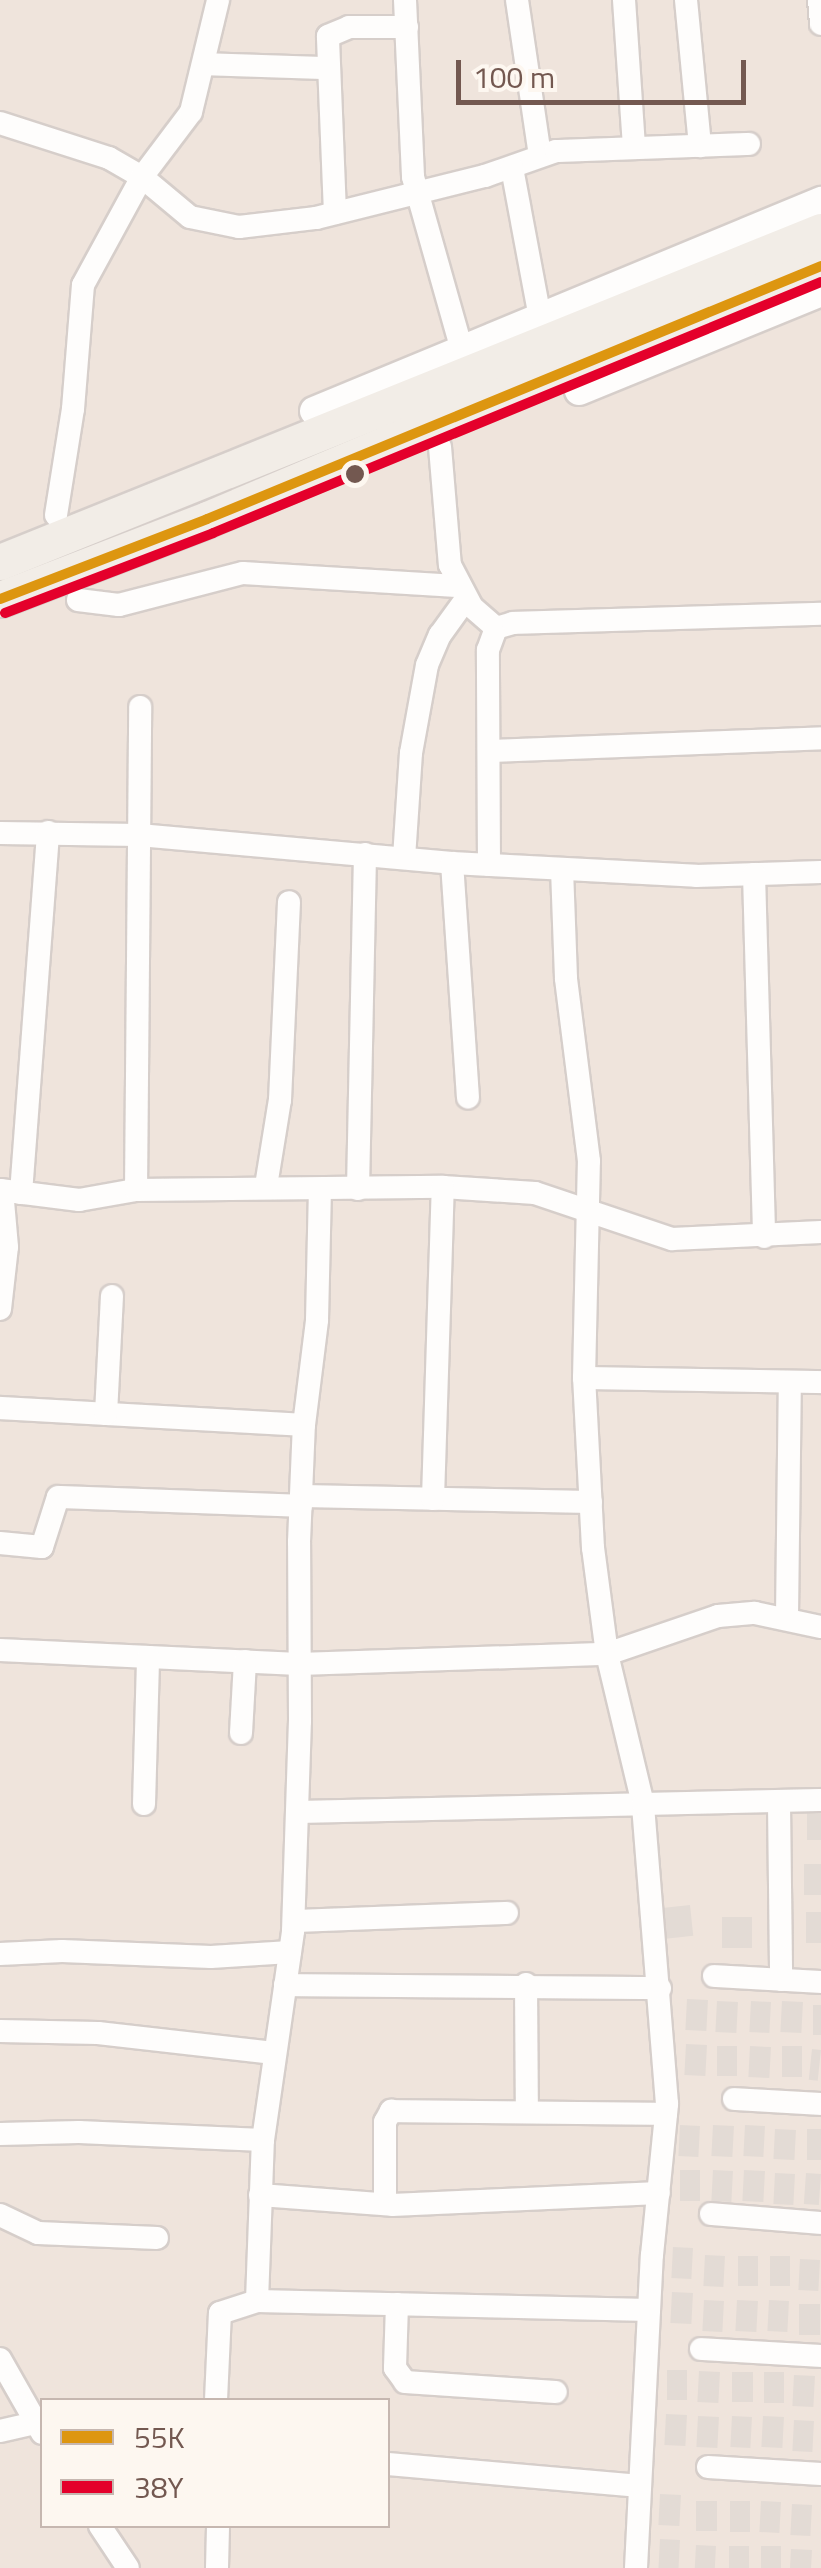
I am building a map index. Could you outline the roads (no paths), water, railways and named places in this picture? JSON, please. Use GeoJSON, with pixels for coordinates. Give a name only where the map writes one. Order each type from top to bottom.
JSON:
{"type":"FeatureCollection","features":[{"type":"Feature","properties":{"kind":"main road"},"geometry":{"type":"LineString","coordinates":[[0,562],[821,230]]}},
{"type":"Feature","properties":{"kind":"main road"},"geometry":{"type":"LineString","coordinates":[[0,599],[207,519],[550,374],[821,266]]}},
{"type":"Feature","properties":{"kind":"street"},"geometry":{"type":"LineString","coordinates":[[56,516],[73,409],[83,285],[142,177],[186,122],[218,0]]}},
{"type":"Feature","properties":{"kind":"street"},"geometry":{"type":"LineString","coordinates":[[405,0],[415,194],[462,350]]}},
{"type":"Feature","properties":{"kind":"street"},"geometry":{"type":"LineString","coordinates":[[517,0],[540,155]]}},
{"type":"Feature","properties":{"kind":"street"},"geometry":{"type":"LineString","coordinates":[[624,0],[634,148]]}},
{"type":"Feature","properties":{"kind":"street"},"geometry":{"type":"LineString","coordinates":[[686,0],[700,146]]}},
{"type":"Feature","properties":{"kind":"street"},"geometry":{"type":"LineString","coordinates":[[819,0],[821,24]]}},
{"type":"Feature","properties":{"kind":"street"},"geometry":{"type":"LineString","coordinates":[[335,213],[326,44],[332,32],[407,26]]}},
{"type":"Feature","properties":{"kind":"street"},"geometry":{"type":"LineString","coordinates":[[204,64],[327,68]]}},
{"type":"Feature","properties":{"kind":"street"},"geometry":{"type":"LineString","coordinates":[[0,125],[95,153],[142,177],[190,217],[239,227],[335,213],[415,194],[512,168],[540,155],[748,144]]}},
{"type":"Feature","properties":{"kind":"street"},"geometry":{"type":"LineString","coordinates":[[512,168],[540,317]]}},
{"type":"Feature","properties":{"kind":"street"},"geometry":{"type":"LineString","coordinates":[[314,411],[821,201]]}},
{"type":"Feature","properties":{"kind":"street"},"geometry":{"type":"LineString","coordinates":[[579,391],[821,292]]}},
{"type":"Feature","properties":{"kind":"street"},"geometry":{"type":"LineString","coordinates":[[440,447],[450,565],[462,592],[496,628]]}},
{"type":"Feature","properties":{"kind":"street"},"geometry":{"type":"LineString","coordinates":[[78,600],[119,605],[243,573],[462,592]]}},
{"type":"Feature","properties":{"kind":"street"},"geometry":{"type":"LineString","coordinates":[[404,858],[411,754],[427,665],[462,592]]}},
{"type":"Feature","properties":{"kind":"street"},"geometry":{"type":"LineString","coordinates":[[496,628],[514,623],[821,614]]}},
{"type":"Feature","properties":{"kind":"street"},"geometry":{"type":"LineString","coordinates":[[489,865],[488,650],[496,628]]}},
{"type":"Feature","properties":{"kind":"street"},"geometry":{"type":"LineString","coordinates":[[136,1190],[140,707]]}},
{"type":"Feature","properties":{"kind":"street"},"geometry":{"type":"LineString","coordinates":[[489,752],[821,738]]}},
{"type":"Feature","properties":{"kind":"street"},"geometry":{"type":"LineString","coordinates":[[0,1309],[8,1191],[48,832]]}},
{"type":"Feature","properties":{"kind":"street"},"geometry":{"type":"LineString","coordinates":[[0,833],[140,835],[452,863],[696,876],[821,872]]}},
{"type":"Feature","properties":{"kind":"street"},"geometry":{"type":"LineString","coordinates":[[358,1189],[365,854]]}},
{"type":"Feature","properties":{"kind":"street"},"geometry":{"type":"LineString","coordinates":[[452,863],[468,1097]]}},
{"type":"Feature","properties":{"kind":"street"},"geometry":{"type":"LineString","coordinates":[[562,869],[566,978],[586,1130],[584,1378],[591,1502],[607,1654],[643,1804],[660,1988],[666,2114],[649,2310],[636,2568]]}},
{"type":"Feature","properties":{"kind":"street"},"geometry":{"type":"LineString","coordinates":[[754,874],[764,1236]]}},
{"type":"Feature","properties":{"kind":"street"},"geometry":{"type":"LineString","coordinates":[[266,1186],[280,1100],[289,902]]}},
{"type":"Feature","properties":{"kind":"street"},"geometry":{"type":"LineString","coordinates":[[8,1191],[79,1200],[136,1190],[443,1187],[535,1193],[672,1240],[821,1232]]}},
{"type":"Feature","properties":{"kind":"street"},"geometry":{"type":"LineString","coordinates":[[434,1500],[443,1187]]}},
{"type":"Feature","properties":{"kind":"street"},"geometry":{"type":"LineString","coordinates":[[257,2301],[262,2140],[294,1921],[304,1425],[317,1320],[320,1190]]}},
{"type":"Feature","properties":{"kind":"street"},"geometry":{"type":"LineString","coordinates":[[106,1414],[112,1296]]}},
{"type":"Feature","properties":{"kind":"street"},"geometry":{"type":"LineString","coordinates":[[584,1378],[821,1382]]}},
{"type":"Feature","properties":{"kind":"street"},"geometry":{"type":"LineString","coordinates":[[787,1616],[790,1382]]}},
{"type":"Feature","properties":{"kind":"street"},"geometry":{"type":"LineString","coordinates":[[0,1408],[304,1425]]}},
{"type":"Feature","properties":{"kind":"street"},"geometry":{"type":"LineString","coordinates":[[0,1543],[42,1547],[58,1497],[591,1502]]}},
{"type":"Feature","properties":{"kind":"street"},"geometry":{"type":"LineString","coordinates":[[0,1650],[299,1664],[607,1654],[718,1616],[787,1616],[821,1627]]}},
{"type":"Feature","properties":{"kind":"street"},"geometry":{"type":"LineString","coordinates":[[144,1804],[148,1657]]}},
{"type":"Feature","properties":{"kind":"street"},"geometry":{"type":"LineString","coordinates":[[242,1733],[244,1661]]}},
{"type":"Feature","properties":{"kind":"street"},"geometry":{"type":"LineString","coordinates":[[298,1812],[779,1804],[821,1800]]}},
{"type":"Feature","properties":{"kind":"street"},"geometry":{"type":"LineString","coordinates":[[779,1804],[781,1980]]}},
{"type":"Feature","properties":{"kind":"street"},"geometry":{"type":"LineString","coordinates":[[294,1921],[507,1913]]}},
{"type":"Feature","properties":{"kind":"street"},"geometry":{"type":"LineString","coordinates":[[0,1954],[62,1951],[211,1957],[290,1952]]}},
{"type":"Feature","properties":{"kind":"street"},"geometry":{"type":"LineString","coordinates":[[714,1976],[821,1982]]}},
{"type":"Feature","properties":{"kind":"street"},"geometry":{"type":"LineString","coordinates":[[526,1984],[527,2112]]}},
{"type":"Feature","properties":{"kind":"street"},"geometry":{"type":"LineString","coordinates":[[285,1985],[660,1988]]}},
{"type":"Feature","properties":{"kind":"street"},"geometry":{"type":"LineString","coordinates":[[0,2030],[98,2032],[274,2053]]}},
{"type":"Feature","properties":{"kind":"street"},"geometry":{"type":"LineString","coordinates":[[734,2098],[821,2104]]}},
{"type":"Feature","properties":{"kind":"street"},"geometry":{"type":"LineString","coordinates":[[385,2204],[385,2122],[391,2111],[666,2114]]}},
{"type":"Feature","properties":{"kind":"street"},"geometry":{"type":"LineString","coordinates":[[0,2134],[80,2132],[262,2140]]}},
{"type":"Feature","properties":{"kind":"street"},"geometry":{"type":"LineString","coordinates":[[260,2195],[385,2204],[659,2193]]}},
{"type":"Feature","properties":{"kind":"street"},"geometry":{"type":"LineString","coordinates":[[710,2214],[821,2222]]}},
{"type":"Feature","properties":{"kind":"street"},"geometry":{"type":"LineString","coordinates":[[0,2215],[38,2233],[157,2238]]}},
{"type":"Feature","properties":{"kind":"street"},"geometry":{"type":"LineString","coordinates":[[216,2398],[220,2313],[257,2301],[649,2310]]}},
{"type":"Feature","properties":{"kind":"street"},"geometry":{"type":"LineString","coordinates":[[397,2304],[395,2368],[406,2382],[556,2392]]}},
{"type":"Feature","properties":{"kind":"street"},"geometry":{"type":"LineString","coordinates":[[701,2350],[821,2356]]}},
{"type":"Feature","properties":{"kind":"street"},"geometry":{"type":"LineString","coordinates":[[0,2359],[39,2428],[0,2432]]}},
{"type":"Feature","properties":{"kind":"street"},"geometry":{"type":"LineString","coordinates":[[390,2464],[640,2486]]}},
{"type":"Feature","properties":{"kind":"street"},"geometry":{"type":"LineString","coordinates":[[708,2467],[821,2474]]}},
{"type":"Feature","properties":{"kind":"street"},"geometry":{"type":"LineString","coordinates":[[101,2528],[121,2567]]}},
{"type":"Feature","properties":{"kind":"street"},"geometry":{"type":"LineString","coordinates":[[217,2568],[218,2528]]}}]}
